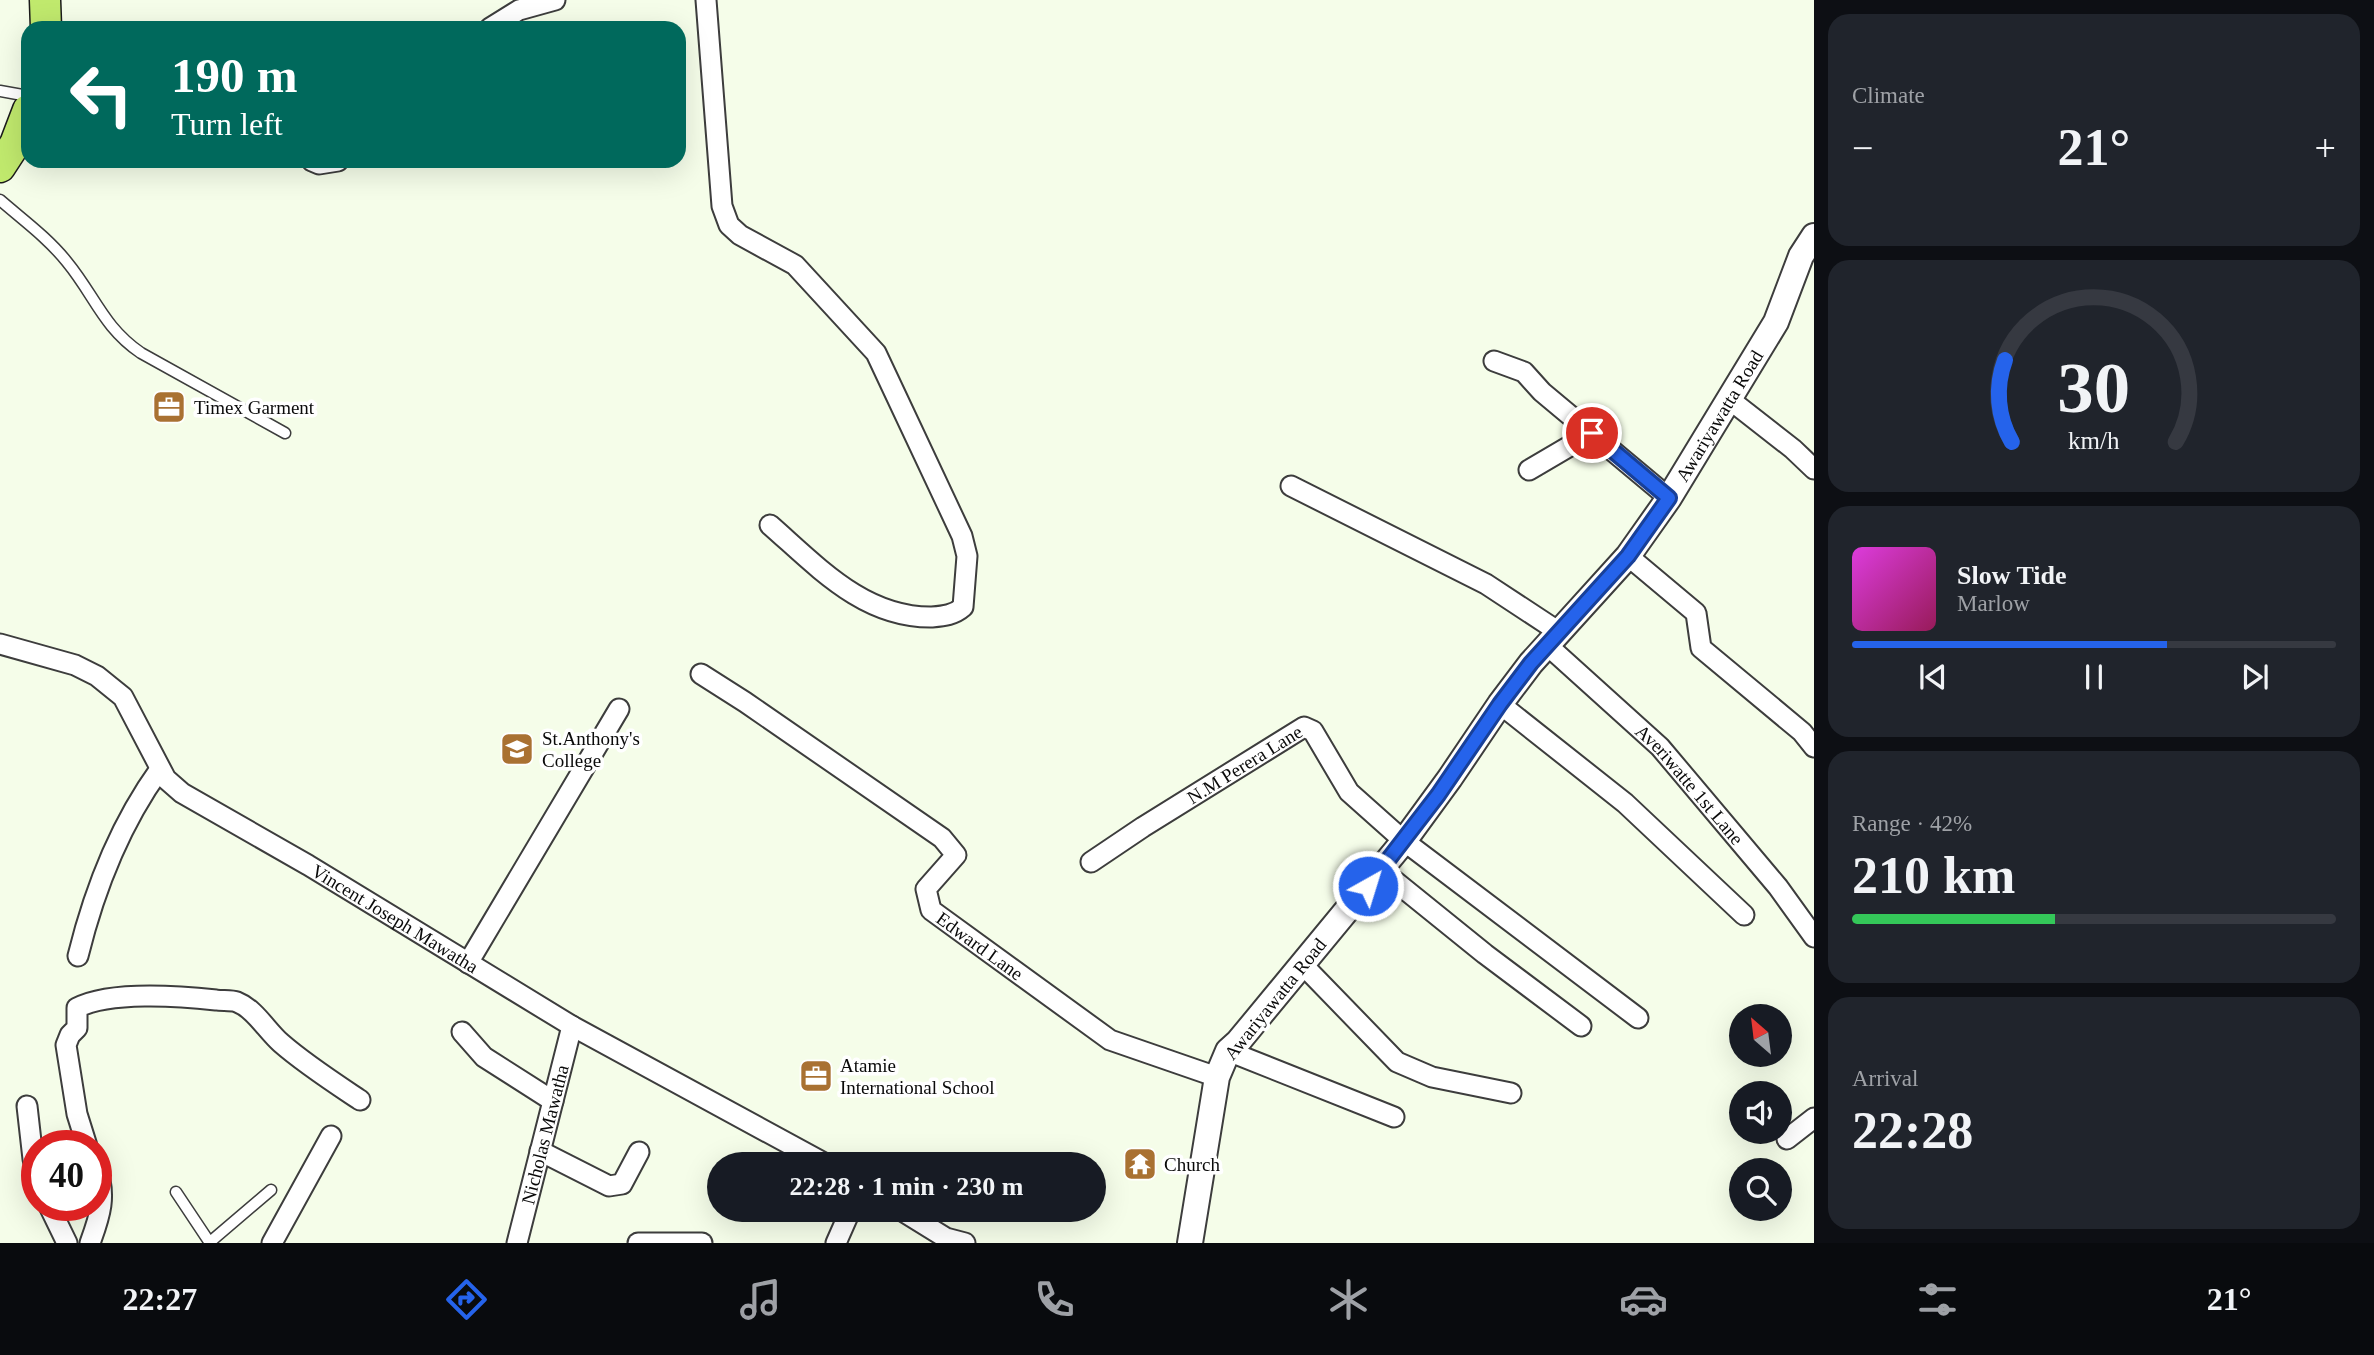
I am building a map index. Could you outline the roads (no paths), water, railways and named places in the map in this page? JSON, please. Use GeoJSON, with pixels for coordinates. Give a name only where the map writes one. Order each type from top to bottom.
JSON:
{"type":"FeatureCollection","features":[{"type":"Feature","properties":{"kind":"main road"},"geometry":{"type":"LineString","coordinates":[[45,0],[46,21]]}},
{"type":"Feature","properties":{"kind":"main road"},"geometry":{"type":"LineString","coordinates":[[0,167],[15,144],[21,128]]}},
{"type":"Feature","properties":{"kind":"street"},"geometry":{"type":"LineString","coordinates":[[501,21],[519,10],[555,0]]}},
{"type":"Feature","properties":{"kind":"street"},"geometry":{"type":"LineString","coordinates":[[706,0],[722,206],[729,225],[740,235],[795,265],[876,353],[885,367],[962,536],[967,556],[963,607],[954,614],[921,617],[869,604],[836,583],[770,525]]}},
{"type":"Feature","properties":{"kind":"street","name":"Awariyawatta Road"},"geometry":{"type":"LineString","coordinates":[[1190,1243],[1217,1077],[1228,1051],[1404,841],[1500,704],[1553,638],[1628,556],[1669,498],[1776,322],[1801,256],[1814,236]]}},
{"type":"Feature","properties":{"kind":"street"},"geometry":{"type":"LineString","coordinates":[[1494,361],[1524,372],[1542,392],[1669,498]]}},
{"type":"Feature","properties":{"kind":"street"},"geometry":{"type":"LineString","coordinates":[[1729,399],[1814,469]]}},
{"type":"Feature","properties":{"kind":"street"},"geometry":{"type":"LineString","coordinates":[[1529,470],[1592,433]]}},
{"type":"Feature","properties":{"kind":"street","name":"Averiwatte 1st Lane"},"geometry":{"type":"LineString","coordinates":[[1291,486],[1486,584],[1553,638],[1660,747],[1778,887],[1814,937]]}},
{"type":"Feature","properties":{"kind":"street"},"geometry":{"type":"LineString","coordinates":[[1628,556],[1696,613],[1701,648],[1802,732],[1814,747]]}},
{"type":"Feature","properties":{"kind":"street","name":"Vincent Joseph Mawatha"},"geometry":{"type":"LineString","coordinates":[[0,644],[75,665],[97,676],[123,697],[166,779],[182,793],[308,865],[572,1026],[804,1152]]}},
{"type":"Feature","properties":{"kind":"street","name":"Edward Lane"},"geometry":{"type":"LineString","coordinates":[[701,674],[942,838],[956,855],[926,889],[931,910],[1110,1040],[1217,1077]]}},
{"type":"Feature","properties":{"kind":"street"},"geometry":{"type":"LineString","coordinates":[[1500,704],[1625,803],[1744,915]]}},
{"type":"Feature","properties":{"kind":"street"},"geometry":{"type":"LineString","coordinates":[[468,963],[620,709]]}},
{"type":"Feature","properties":{"kind":"street","name":"N.M Perera Lane"},"geometry":{"type":"LineString","coordinates":[[1091,862],[1304,727],[1313,731],[1349,792],[1404,841]]}},
{"type":"Feature","properties":{"kind":"street"},"geometry":{"type":"LineString","coordinates":[[78,956],[88,917],[127,823],[144,790],[160,769]]}},
{"type":"Feature","properties":{"kind":"street"},"geometry":{"type":"LineString","coordinates":[[1404,841],[1638,1018]]}},
{"type":"Feature","properties":{"kind":"street"},"geometry":{"type":"LineString","coordinates":[[1381,870],[1485,954],[1581,1026]]}},
{"type":"Feature","properties":{"kind":"street"},"geometry":{"type":"LineString","coordinates":[[1302,964],[1397,1062],[1432,1077],[1511,1093]]}},
{"type":"Feature","properties":{"kind":"street"},"geometry":{"type":"LineString","coordinates":[[82,1130],[66,1045],[76,1028],[77,1008],[85,1003],[108,999],[151,996],[238,1002],[258,1018],[280,1042],[360,1100]]}},
{"type":"Feature","properties":{"kind":"street","name":"Nicholas Mawatha"},"geometry":{"type":"LineString","coordinates":[[517,1243],[572,1026]]}},
{"type":"Feature","properties":{"kind":"street"},"geometry":{"type":"LineString","coordinates":[[462,1032],[484,1057],[553,1101]]}},
{"type":"Feature","properties":{"kind":"street"},"geometry":{"type":"LineString","coordinates":[[1228,1051],[1394,1117]]}},
{"type":"Feature","properties":{"kind":"street"},"geometry":{"type":"LineString","coordinates":[[27,1106],[30,1130]]}},
{"type":"Feature","properties":{"kind":"street"},"geometry":{"type":"LineString","coordinates":[[1792,1135],[1814,1118]]}},
{"type":"Feature","properties":{"kind":"street"},"geometry":{"type":"LineString","coordinates":[[272,1243],[331,1136]]}},
{"type":"Feature","properties":{"kind":"street"},"geometry":{"type":"LineString","coordinates":[[540,1152],[609,1186],[622,1184],[639,1152]]}},
{"type":"Feature","properties":{"kind":"street"},"geometry":{"type":"LineString","coordinates":[[56,1221],[67,1243]]}},
{"type":"Feature","properties":{"kind":"street"},"geometry":{"type":"LineString","coordinates":[[90,1243],[98,1221]]}},
{"type":"Feature","properties":{"kind":"street"},"geometry":{"type":"LineString","coordinates":[[836,1243],[845,1222]]}},
{"type":"Feature","properties":{"kind":"street"},"geometry":{"type":"LineString","coordinates":[[920,1222],[946,1238],[965,1243]]}},
{"type":"Feature","properties":{"kind":"street"},"geometry":{"type":"LineString","coordinates":[[638,1243],[702,1243]]}},
{"type":"Feature","properties":{"kind":"lane"},"geometry":{"type":"LineString","coordinates":[[0,91],[21,95]]}},
{"type":"Feature","properties":{"kind":"lane"},"geometry":{"type":"LineString","coordinates":[[0,200],[48,241],[69,264],[103,318],[124,341],[141,354],[285,433]]}},
{"type":"Feature","properties":{"kind":"lane"},"geometry":{"type":"LineString","coordinates":[[176,1192],[210,1242],[271,1190]]}},
{"type":"Feature","properties":{"kind":"place","name":"Timex Garment"},"geometry":{"type":"Point","coordinates":[169,407]}},
{"type":"Feature","properties":{"kind":"place","name":"St.Anthony's College"},"geometry":{"type":"Point","coordinates":[517,749]}},
{"type":"Feature","properties":{"kind":"place","name":"Atamie International School"},"geometry":{"type":"Point","coordinates":[816,1076]}},
{"type":"Feature","properties":{"kind":"place","name":"Church"},"geometry":{"type":"Point","coordinates":[1140,1164]}}]}
